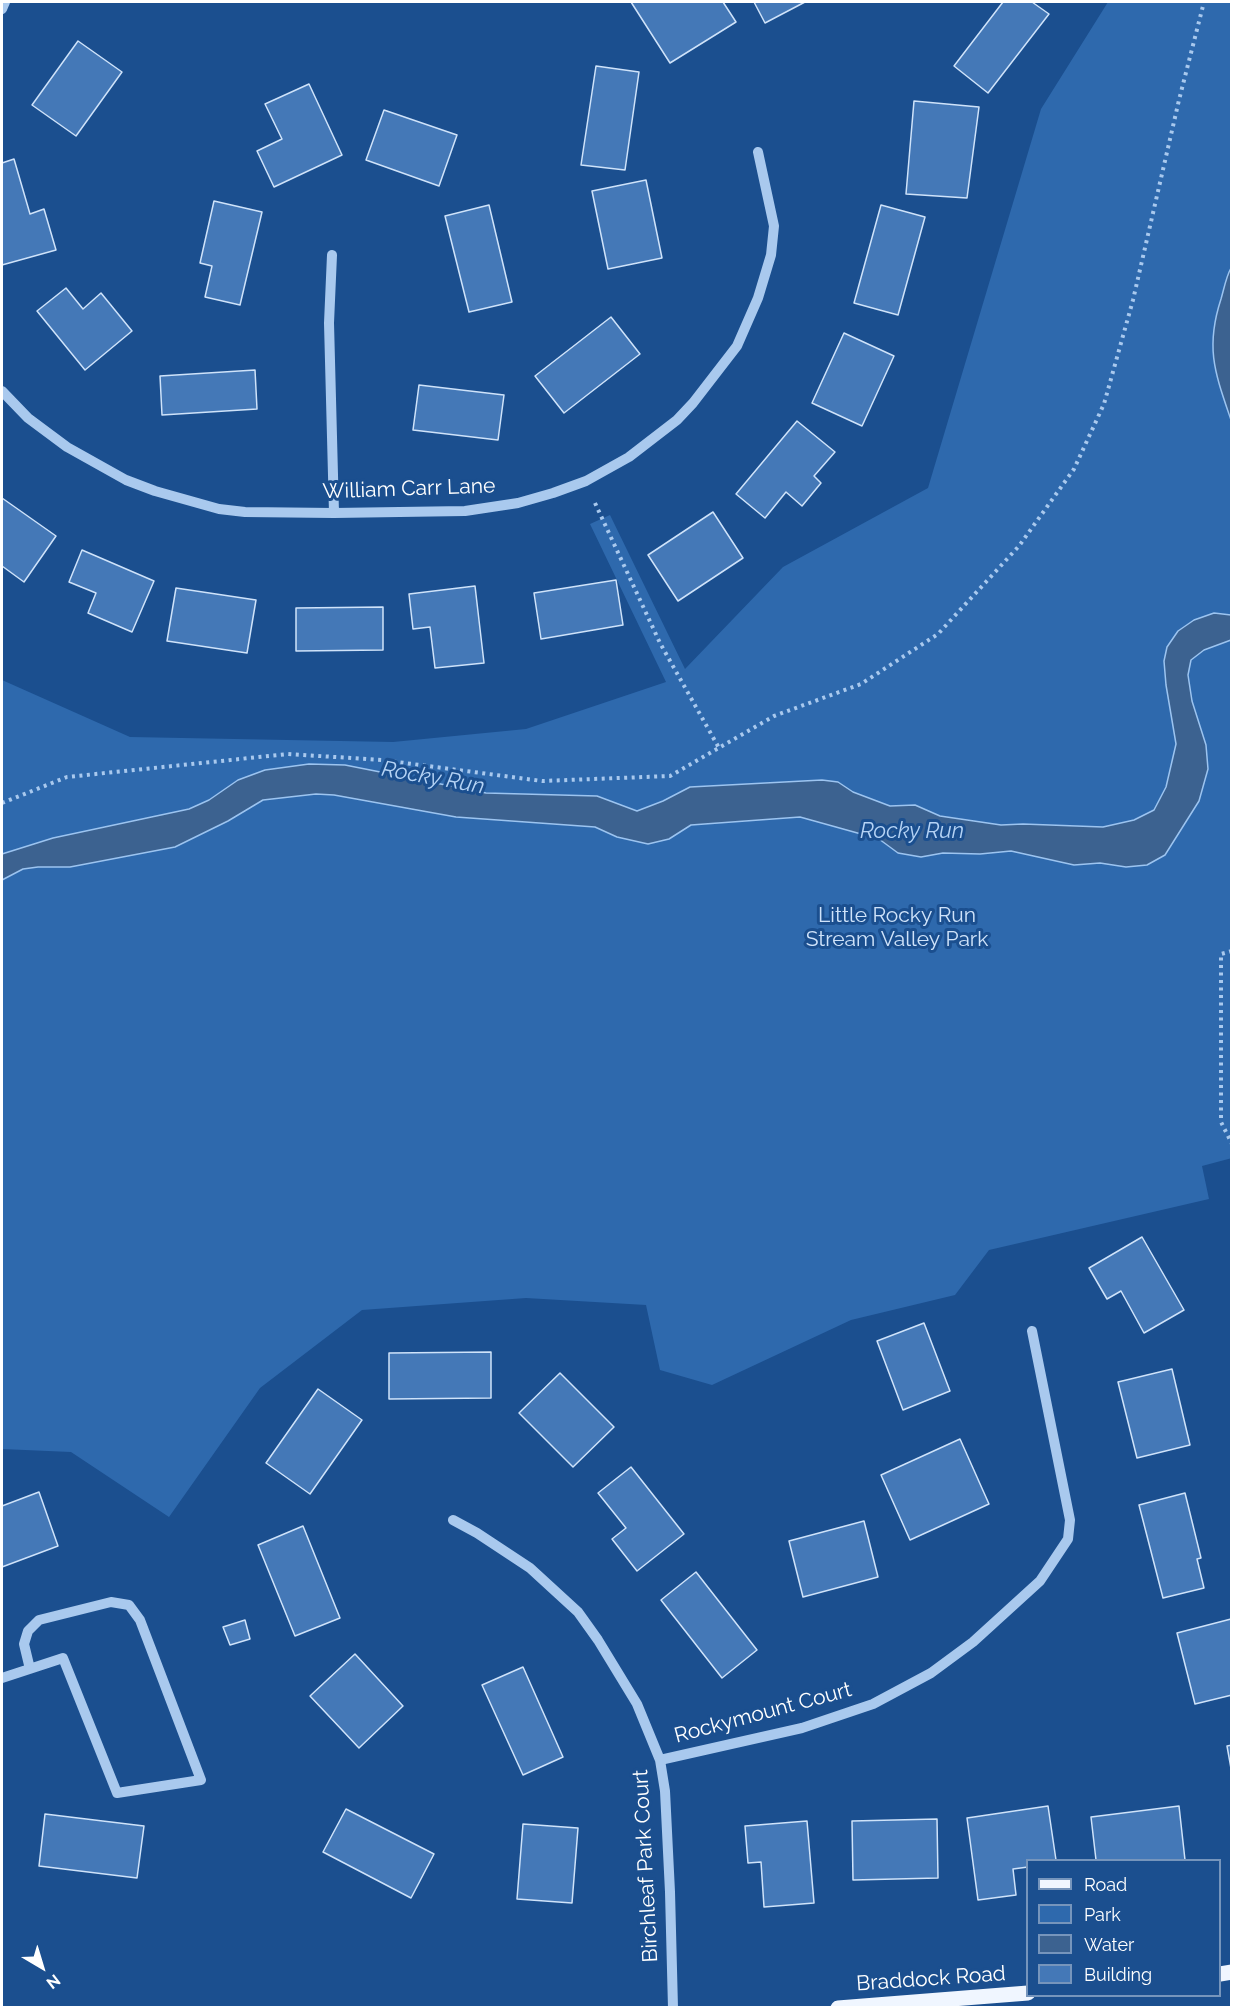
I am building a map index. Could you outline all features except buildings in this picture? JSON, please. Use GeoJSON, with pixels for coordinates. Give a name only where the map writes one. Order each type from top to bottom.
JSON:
{"type":"FeatureCollection","features":[{"type":"Feature","properties":{"kind":"main road","name":"Braddock Road"},"geometry":{"type":"LineString","coordinates":[[838,2007],[1026,1993]]}},
{"type":"Feature","properties":{"kind":"street"},"geometry":{"type":"LineString","coordinates":[[2,9],[5,2]]}},
{"type":"Feature","properties":{"kind":"street","name":"William Carr Lane"},"geometry":{"type":"LineString","coordinates":[[2,391],[28,418],[67,447],[126,480],[155,491],[219,509],[244,512],[334,513],[465,511],[491,508],[544,496],[586,481],[629,457],[676,420],[693,403],[736,346],[758,298],[771,255],[774,226],[759,152]]}},
{"type":"Feature","properties":{"kind":"street"},"geometry":{"type":"LineString","coordinates":[[332,255],[329,323],[334,513]]}},
{"type":"Feature","properties":{"kind":"street","name":"Rockymount Court"},"geometry":{"type":"LineString","coordinates":[[660,1760],[802,1728],[873,1704],[931,1673],[973,1642],[1040,1581],[1068,1539],[1070,1520],[1032,1331]]}},
{"type":"Feature","properties":{"kind":"street","name":"Birchleaf Park Court"},"geometry":{"type":"LineString","coordinates":[[453,1520],[530,1568],[578,1612],[637,1704],[660,1760],[665,1791],[673,2007]]}},
{"type":"Feature","properties":{"kind":"street"},"geometry":{"type":"LineString","coordinates":[[2,1678],[30,1669],[63,1658],[117,1793],[201,1780],[140,1620],[129,1605],[111,1602],[39,1620],[28,1631],[24,1644],[30,1669]]}},
{"type":"Feature","properties":{"kind":"path"},"geometry":{"type":"LineString","coordinates":[[2,803],[67,777],[288,754],[382,760],[542,781],[670,776],[774,716],[861,684],[938,634],[1018,546],[1074,469],[1104,404],[1133,300],[1204,2]]}},
{"type":"Feature","properties":{"kind":"path"},"geometry":{"type":"LineString","coordinates":[[586,481],[601,519],[660,643],[719,748]]}},
{"type":"Feature","properties":{"kind":"path"},"geometry":{"type":"LineString","coordinates":[[1232,951],[1221,954],[1221,1122],[1232,1144]]}},
{"type":"Feature","properties":{"kind":"green space","name":"Little Rocky Run Stream Valley Park"},"geometry":{"type":"Polygon","coordinates":[[[1108,2],[1231,2],[1232,1158],[1202,1166],[1209,1199],[989,1250],[955,1295],[851,1320],[712,1385],[660,1370],[646,1305],[526,1298],[362,1310],[260,1388],[169,1517],[71,1452],[2,1449],[2,680],[130,737],[393,742],[526,729],[666,682],[590,524],[610,515],[685,669],[783,567],[928,488],[1041,109],[1108,2]]]}},
{"type":"Feature","properties":{"kind":"water"},"geometry":{"type":"Polygon","coordinates":[[[1231,268],[1231,420],[1220,388],[1213,346],[1216,316],[1231,268]]]}},
{"type":"Feature","properties":{"kind":"water","name":"Rocky Run"},"geometry":{"type":"Polygon","coordinates":[[[1214,613],[1231,615],[1231,640],[1204,650],[1191,660],[1188,675],[1192,701],[1206,745],[1208,769],[1199,801],[1165,855],[1147,865],[1126,867],[1100,863],[1074,865],[1011,851],[980,854],[943,853],[921,857],[898,853],[879,839],[800,817],[691,825],[669,839],[648,844],[617,837],[595,827],[456,817],[334,795],[316,794],[263,800],[228,821],[175,847],[70,867],[23,869],[2,880],[2,854],[53,838],[189,809],[209,800],[238,780],[265,770],[309,764],[345,765],[486,793],[597,796],[637,811],[690,787],[822,780],[838,782],[853,792],[890,806],[915,805],[940,816],[1001,825],[1103,827],[1134,820],[1154,810],[1166,787],[1176,744],[1166,685],[1164,661],[1167,647],[1178,631],[1194,620],[1214,613]]]}}]}
